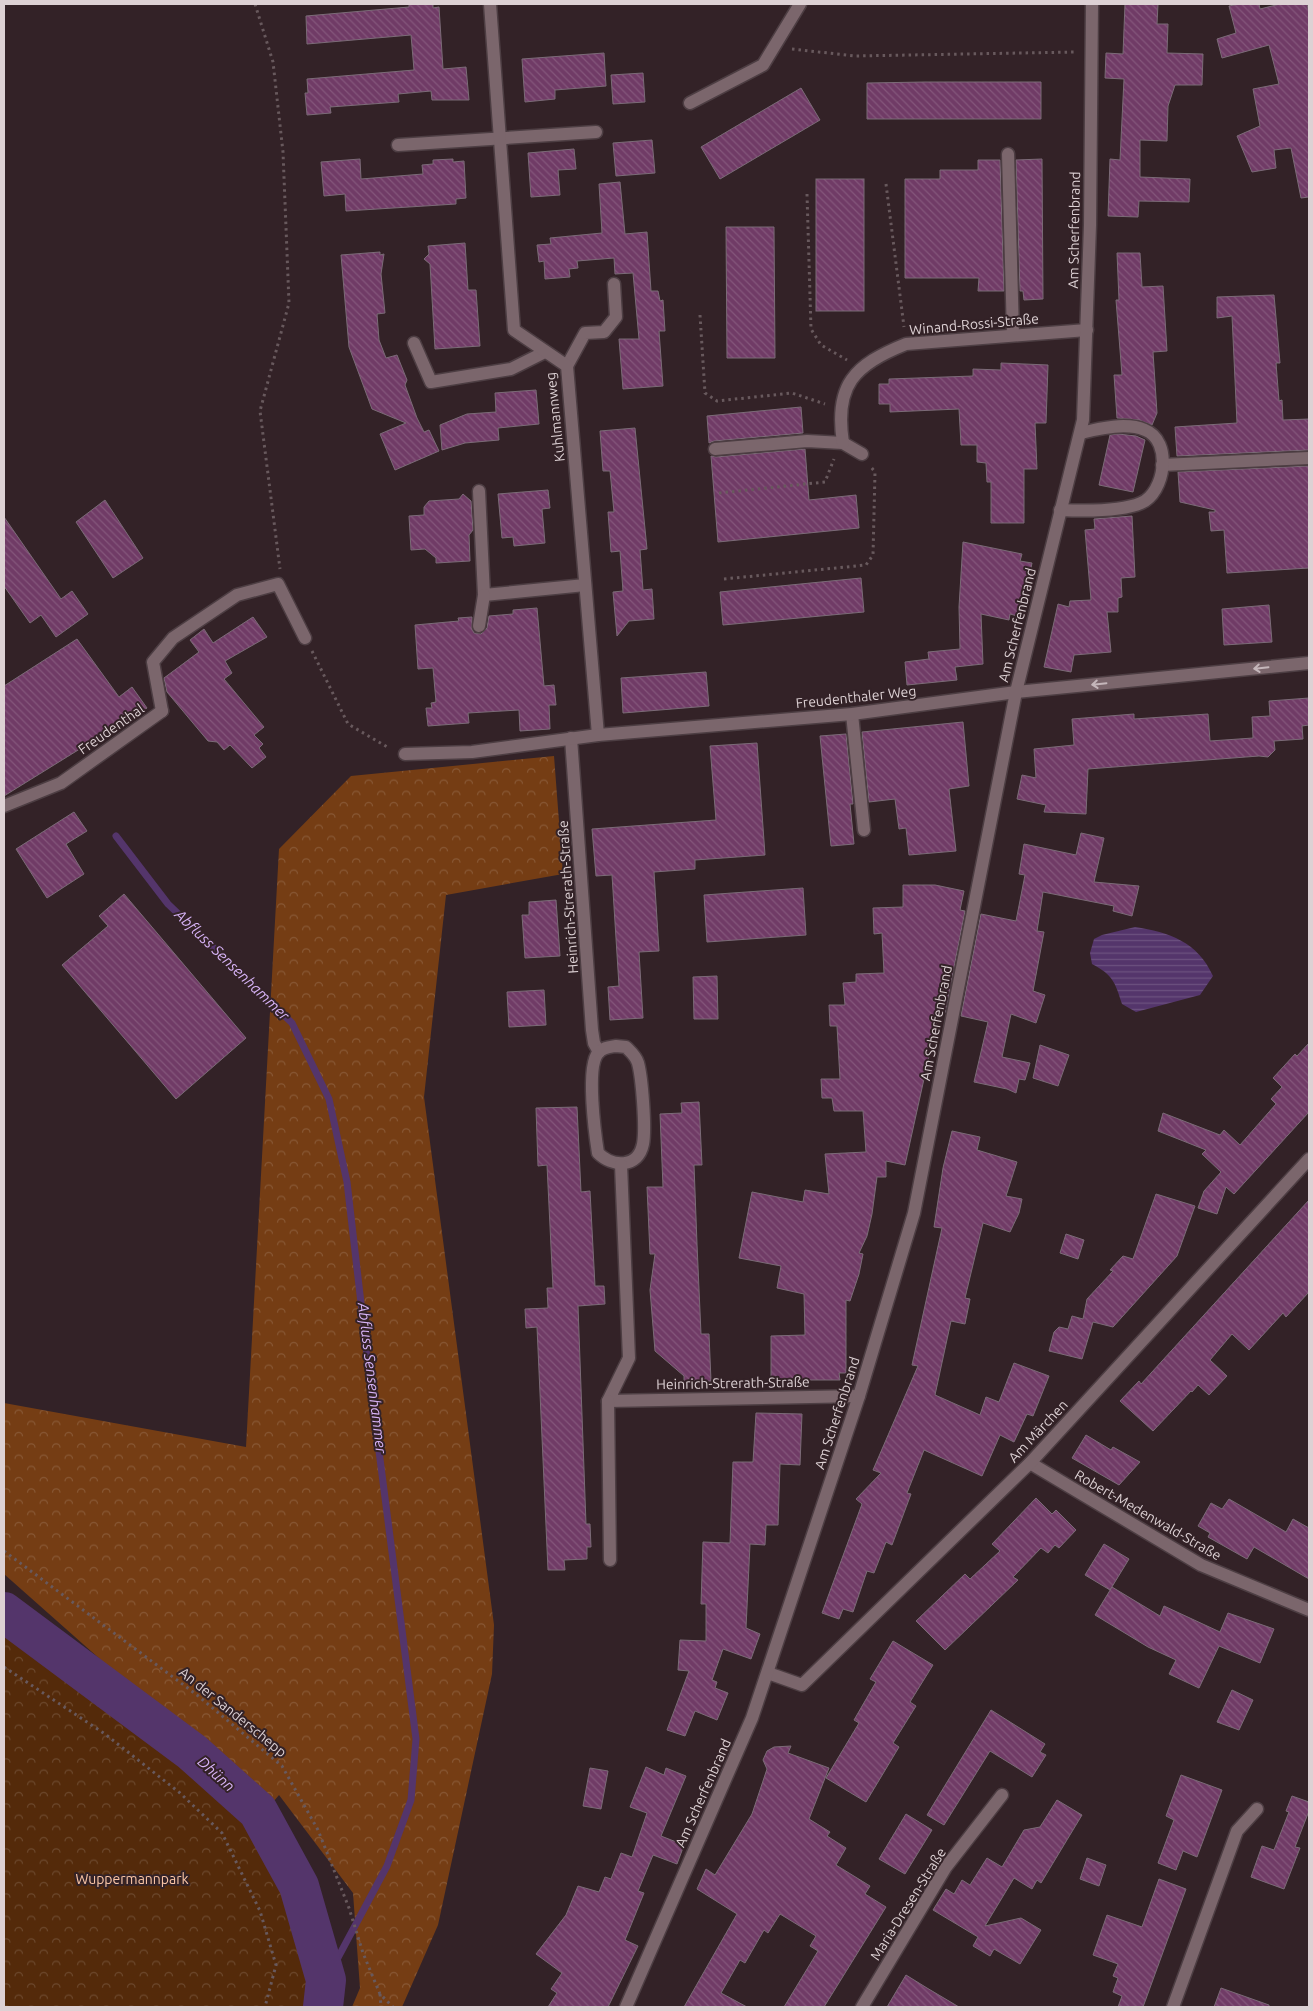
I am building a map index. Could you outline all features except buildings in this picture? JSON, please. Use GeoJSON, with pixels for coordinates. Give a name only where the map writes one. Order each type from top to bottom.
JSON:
{"type":"FeatureCollection","features":[{"type":"Feature","properties":{"kind":"street","name":"Kuhlmannweg"},"geometry":{"type":"LineString","coordinates":[[490,4],[514,330],[567,366],[598,735]]}},
{"type":"Feature","properties":{"kind":"street"},"geometry":{"type":"LineString","coordinates":[[690,103],[763,65],[800,4]]}},
{"type":"Feature","properties":{"kind":"street","name":"Am Scherfenbrand"},"geometry":{"type":"LineString","coordinates":[[626,2007],[752,1718],[859,1396],[914,1213],[1016,692],[1060,510],[1081,433],[1087,330],[1093,52],[1092,4]]}},
{"type":"Feature","properties":{"kind":"street"},"geometry":{"type":"LineString","coordinates":[[398,145],[596,132]]}},
{"type":"Feature","properties":{"kind":"street"},"geometry":{"type":"LineString","coordinates":[[1008,154],[1013,334]]}},
{"type":"Feature","properties":{"kind":"street"},"geometry":{"type":"LineString","coordinates":[[567,366],[585,333],[604,332],[616,318],[614,284]]}},
{"type":"Feature","properties":{"kind":"street","name":"Winand-Rossi-Straße"},"geometry":{"type":"LineString","coordinates":[[843,443],[840,423],[841,406],[849,382],[862,368],[884,353],[906,344],[1013,334],[1087,330]]}},
{"type":"Feature","properties":{"kind":"street"},"geometry":{"type":"LineString","coordinates":[[414,343],[431,382],[511,369],[545,352]]}},
{"type":"Feature","properties":{"kind":"street"},"geometry":{"type":"LineString","coordinates":[[1060,510],[1109,508],[1140,504],[1154,494],[1162,465],[1161,445],[1148,430],[1134,426],[1081,433]]}},
{"type":"Feature","properties":{"kind":"street"},"geometry":{"type":"LineString","coordinates":[[714,449],[807,441],[843,443],[862,454]]}},
{"type":"Feature","properties":{"kind":"street"},"geometry":{"type":"LineString","coordinates":[[1162,465],[1309,458]]}},
{"type":"Feature","properties":{"kind":"street"},"geometry":{"type":"LineString","coordinates":[[479,491],[484,595],[479,626]]}},
{"type":"Feature","properties":{"kind":"street"},"geometry":{"type":"LineString","coordinates":[[278,584],[304,638]]}},
{"type":"Feature","properties":{"kind":"street","name":"Freudenthal"},"geometry":{"type":"LineString","coordinates":[[4,806],[61,783],[162,711],[153,662],[173,638],[236,595],[278,584]]}},
{"type":"Feature","properties":{"kind":"street"},"geometry":{"type":"LineString","coordinates":[[484,595],[586,585]]}},
{"type":"Feature","properties":{"kind":"street","name":"Freudenthaler Weg"},"geometry":{"type":"LineString","coordinates":[[405,754],[472,752],[598,735],[852,714],[1016,692],[1309,663]]}},
{"type":"Feature","properties":{"kind":"street"},"geometry":{"type":"LineString","coordinates":[[852,714],[864,830]]}},
{"type":"Feature","properties":{"kind":"street","name":"Heinrich-Strerath-Straße"},"geometry":{"type":"LineString","coordinates":[[571,738],[592,1030],[594,1043],[599,1052]]}},
{"type":"Feature","properties":{"kind":"street"},"geometry":{"type":"LineString","coordinates":[[626,1047],[637,1061],[642,1146],[630,1162],[621,1165],[605,1160],[598,1153],[592,1070],[599,1052],[606,1048],[626,1047]]}},
{"type":"Feature","properties":{"kind":"street","name":"Am Märchen"},"geometry":{"type":"LineString","coordinates":[[768,1672],[802,1685],[1030,1463],[1309,1159]]}},
{"type":"Feature","properties":{"kind":"street"},"geometry":{"type":"LineString","coordinates":[[610,1560],[608,1401],[630,1358],[621,1165]]}},
{"type":"Feature","properties":{"kind":"street","name":"Heinrich-Strerath-Straße"},"geometry":{"type":"LineString","coordinates":[[608,1401],[859,1396]]}},
{"type":"Feature","properties":{"kind":"street","name":"Robert-Medenwald-Straße"},"geometry":{"type":"LineString","coordinates":[[1030,1463],[1200,1565],[1309,1610]]}},
{"type":"Feature","properties":{"kind":"street","name":"Maria-Dresen-Straße"},"geometry":{"type":"LineString","coordinates":[[862,2007],[946,1866],[1002,1795]]}},
{"type":"Feature","properties":{"kind":"street"},"geometry":{"type":"LineString","coordinates":[[1173,2007],[1237,1831],[1257,1809]]}},
{"type":"Feature","properties":{"kind":"path"},"geometry":{"type":"LineString","coordinates":[[255,4],[273,62],[283,152],[289,293],[289,303],[260,410],[281,564],[278,584]]}},
{"type":"Feature","properties":{"kind":"path"},"geometry":{"type":"LineString","coordinates":[[774,47],[855,56],[1093,52]]}},
{"type":"Feature","properties":{"kind":"path"},"geometry":{"type":"LineString","coordinates":[[886,184],[906,344]]}},
{"type":"Feature","properties":{"kind":"path"},"geometry":{"type":"LineString","coordinates":[[807,194],[810,329],[821,345],[862,368]]}},
{"type":"Feature","properties":{"kind":"path"},"geometry":{"type":"LineString","coordinates":[[700,315],[705,392],[717,401],[792,393],[822,403],[841,406]]}},
{"type":"Feature","properties":{"kind":"path"},"geometry":{"type":"LineString","coordinates":[[719,493],[824,482],[843,443]]}},
{"type":"Feature","properties":{"kind":"path"},"geometry":{"type":"LineString","coordinates":[[724,579],[866,566],[873,555],[875,472],[862,454]]}},
{"type":"Feature","properties":{"kind":"path"},"geometry":{"type":"LineString","coordinates":[[304,638],[348,724],[380,744],[405,754]]}},
{"type":"Feature","properties":{"kind":"path","name":"An der Sanderschepp"},"geometry":{"type":"LineString","coordinates":[[4,1551],[197,1695],[282,1766],[318,1830],[380,1994],[393,2007]]}},
{"type":"Feature","properties":{"kind":"path"},"geometry":{"type":"LineString","coordinates":[[4,1667],[106,1734],[180,1793],[222,1833],[260,1911],[276,1965],[265,2007]]}},
{"type":"Feature","properties":{"kind":"path"},"geometry":{"type":"LineString","coordinates":[[380,1994],[380,2007]]}},
{"type":"Feature","properties":{"kind":"green space"},"geometry":{"type":"Polygon","coordinates":[[[554,756],[563,874],[446,895],[424,1097],[494,1625],[492,1674],[438,1925],[402,2007],[352,2007],[360,1988],[353,1893],[279,1795],[268,1808],[4,1574],[4,1403],[246,1447],[279,849],[351,776],[554,756]]]}},
{"type":"Feature","properties":{"kind":"green space","name":"Wuppermannpark"},"geometry":{"type":"Polygon","coordinates":[[[4,1610],[201,1767],[298,1868],[311,2007],[4,2007],[4,1610]]]}},
{"type":"Feature","properties":{"kind":"shaded area"},"geometry":{"type":"Polygon","coordinates":[[[1135,927],[1171,936],[1191,947],[1199,955],[1207,964],[1213,976],[1200,995],[1136,1012],[1122,1004],[1112,980],[1105,972],[1092,964],[1090,953],[1094,939],[1102,935],[1135,927]]]}},
{"type":"Feature","properties":{"kind":"waterway","name":"Abfluss Sensenhammer"},"geometry":{"type":"LineString","coordinates":[[116,836],[168,904],[292,1023],[329,1099],[347,1182],[370,1381],[416,1739],[411,1800],[387,1866],[326,1980]]}},
{"type":"Feature","properties":{"kind":"waterway","name":"Dhünn"},"geometry":{"type":"LineString","coordinates":[[4,1612],[192,1752],[258,1811],[299,1886],[326,1980],[323,2007]]}}]}
